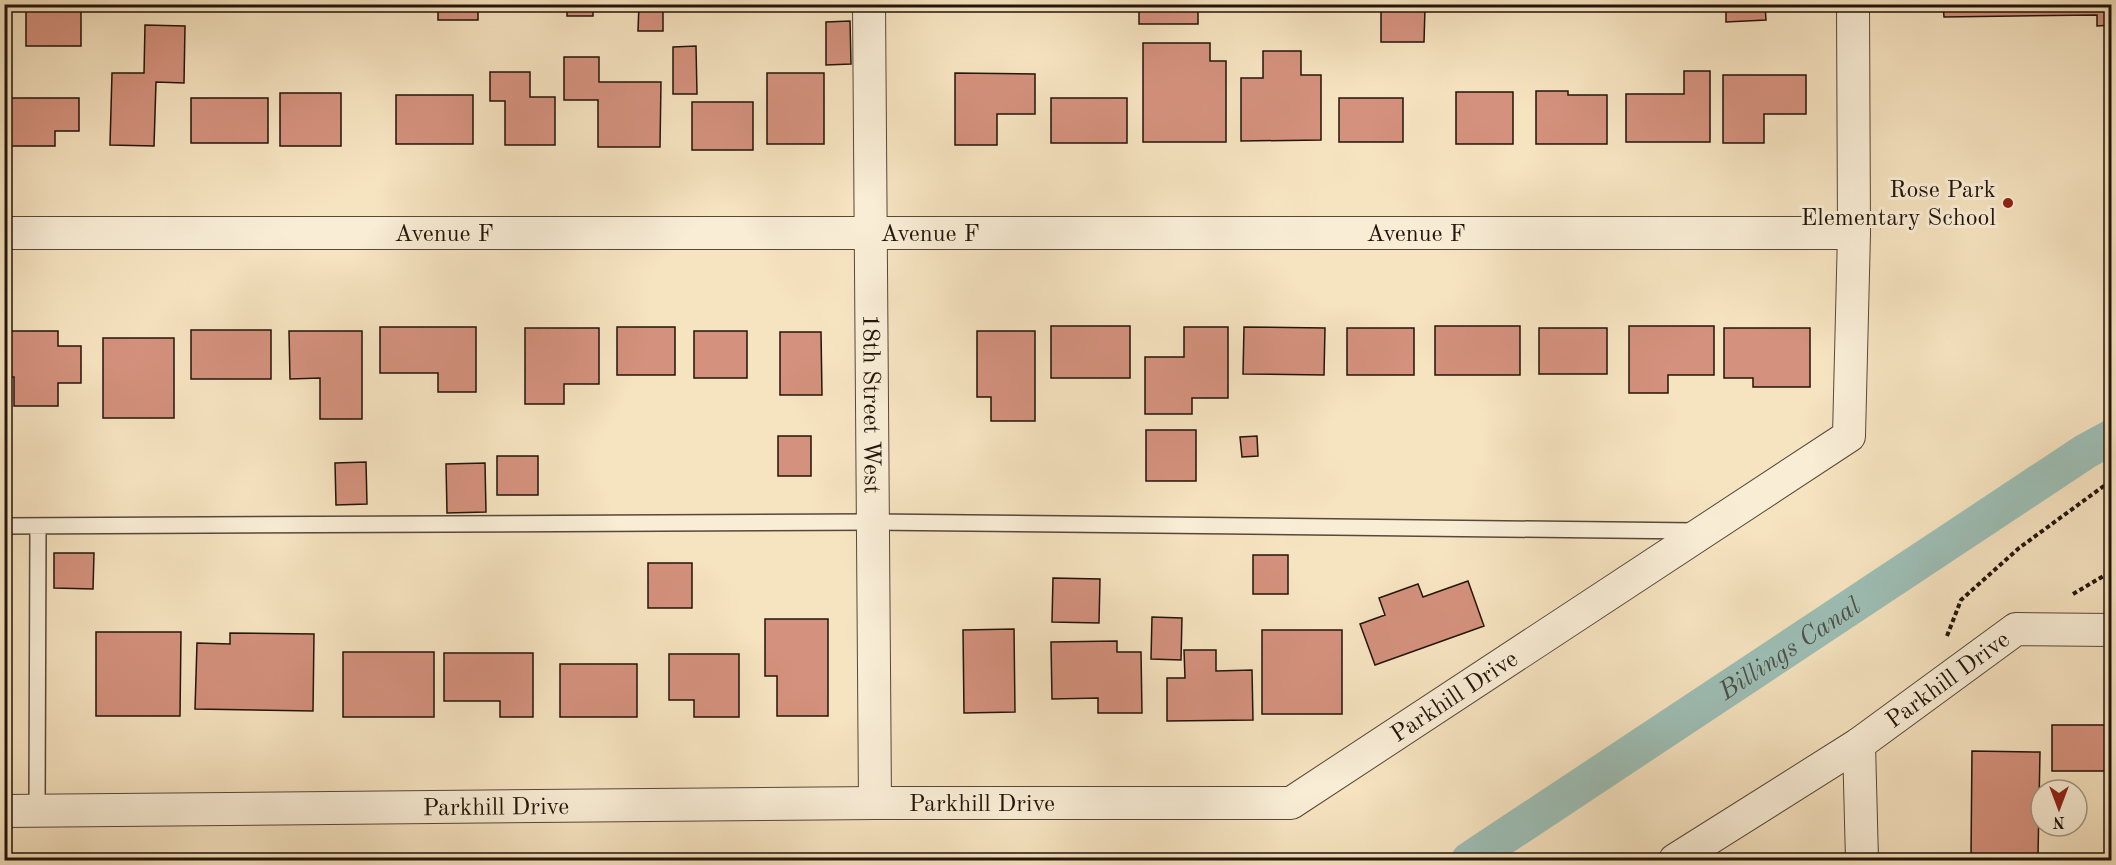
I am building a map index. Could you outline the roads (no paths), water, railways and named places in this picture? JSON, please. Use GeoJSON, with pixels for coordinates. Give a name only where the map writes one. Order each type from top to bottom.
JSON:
{"type":"FeatureCollection","features":[{"type":"Feature","properties":{"kind":"street","name":"18th Street West"},"geometry":{"type":"LineString","coordinates":[[869,4],[875,803]]}},
{"type":"Feature","properties":{"kind":"street"},"geometry":{"type":"LineString","coordinates":[[1853,4],[1854,233]]}},
{"type":"Feature","properties":{"kind":"street","name":"Avenue F"},"geometry":{"type":"LineString","coordinates":[[4,233],[1854,233]]}},
{"type":"Feature","properties":{"kind":"street","name":"Parkhill Drive"},"geometry":{"type":"LineString","coordinates":[[4,811],[875,803],[1291,803],[1849,436],[1854,233]]}},
{"type":"Feature","properties":{"kind":"street","name":"Parkhill Drive"},"geometry":{"type":"LineString","coordinates":[[1675,861],[1859,744],[2016,629],[2112,630]]}},
{"type":"Feature","properties":{"kind":"street"},"geometry":{"type":"LineString","coordinates":[[1859,744],[1862,861]]}},
{"type":"Feature","properties":{"kind":"lane"},"geometry":{"type":"LineString","coordinates":[[4,526],[872,522],[1705,532]]}},
{"type":"Feature","properties":{"kind":"lane"},"geometry":{"type":"LineString","coordinates":[[37,811],[38,526]]}},
{"type":"Feature","properties":{"kind":"waterway","name":"Billings Canal"},"geometry":{"type":"LineString","coordinates":[[1469,860],[2086,451],[2112,437]]}},
{"type":"Feature","properties":{"kind":"place","name":"Rose Park Elementary School"},"geometry":{"type":"Point","coordinates":[2008,203]}}]}
